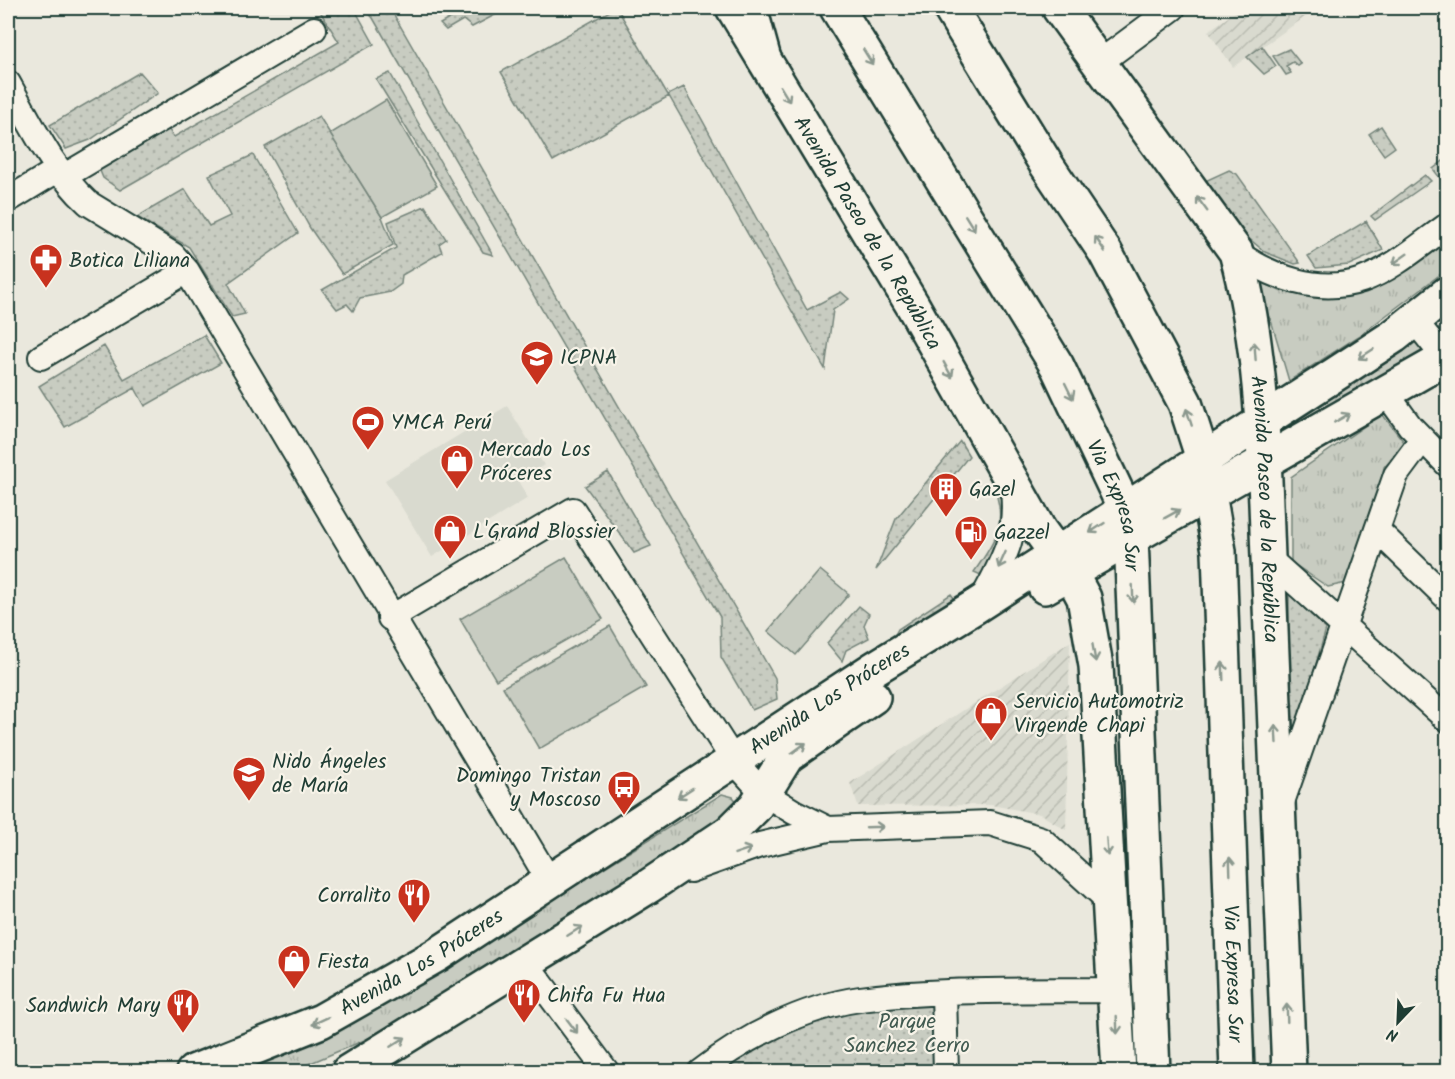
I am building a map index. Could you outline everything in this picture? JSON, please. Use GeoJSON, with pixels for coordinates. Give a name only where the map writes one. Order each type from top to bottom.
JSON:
{"type":"FeatureCollection","features":[{"type":"Feature","properties":{"kind":"main road","name":"Avenida Paseo de la República"},"geometry":{"type":"LineString","coordinates":[[733,8],[913,306],[1040,531],[1084,598],[1096,666],[1119,1071]]}},
{"type":"Feature","properties":{"kind":"main road"},"geometry":{"type":"LineString","coordinates":[[750,8],[764,59]]}},
{"type":"Feature","properties":{"kind":"main road","name":"Via Expresa Sur"},"geometry":{"type":"LineString","coordinates":[[837,8],[1057,366],[1128,523],[1153,1071]]}},
{"type":"Feature","properties":{"kind":"main road","name":"Via Expresa Sur"},"geometry":{"type":"LineString","coordinates":[[950,8],[1046,164],[1105,252],[1185,403],[1203,459],[1220,551],[1237,1071]]}},
{"type":"Feature","properties":{"kind":"main road","name":"Avenida Paseo de la República"},"geometry":{"type":"LineString","coordinates":[[1059,8],[1236,252],[1253,328],[1264,463],[1280,808],[1289,1071]]}},
{"type":"Feature","properties":{"kind":"main road","name":"Avenida Los Próceres"},"geometry":{"type":"LineString","coordinates":[[193,1071],[257,1048],[350,1007],[437,955],[875,668],[981,603],[1063,563],[1128,523],[1203,459],[1261,423],[1414,320],[1448,293]]}},
{"type":"Feature","properties":{"kind":"main road","name":"Avenida Los Próceres"},"geometry":{"type":"LineString","coordinates":[[1128,523],[1209,494],[1446,360]]}},
{"type":"Feature","properties":{"kind":"main road","name":"Avenida Los Próceres"},"geometry":{"type":"LineString","coordinates":[[348,1071],[649,886],[730,832],[745,819],[782,761],[794,751],[1004,611],[1063,563]]}},
{"type":"Feature","properties":{"kind":"street"},"geometry":{"type":"LineString","coordinates":[[1099,63],[1173,8]]}},
{"type":"Feature","properties":{"kind":"street"},"geometry":{"type":"LineString","coordinates":[[8,200],[61,173],[314,29]]}},
{"type":"Feature","properties":{"kind":"street"},"geometry":{"type":"LineString","coordinates":[[8,83],[61,173],[88,204],[173,255],[187,271],[390,618],[550,882]]}},
{"type":"Feature","properties":{"kind":"street"},"geometry":{"type":"LineString","coordinates":[[1236,252],[1253,264],[1296,282],[1322,285],[1361,280],[1389,266],[1448,225]]}},
{"type":"Feature","properties":{"kind":"street"},"geometry":{"type":"LineString","coordinates":[[40,357],[187,271]]}},
{"type":"Feature","properties":{"kind":"street"},"geometry":{"type":"LineString","coordinates":[[1414,320],[1446,360]]}},
{"type":"Feature","properties":{"kind":"street"},"geometry":{"type":"LineString","coordinates":[[1386,393],[1422,440],[1448,465]]}},
{"type":"Feature","properties":{"kind":"street"},"geometry":{"type":"LineString","coordinates":[[1280,808],[1396,476],[1422,440]]}},
{"type":"Feature","properties":{"kind":"street"},"geometry":{"type":"LineString","coordinates":[[981,603],[1012,536],[1015,524],[1013,483]]}},
{"type":"Feature","properties":{"kind":"street"},"geometry":{"type":"LineString","coordinates":[[390,618],[573,510],[734,761],[763,793],[828,829]]}},
{"type":"Feature","properties":{"kind":"street"},"geometry":{"type":"LineString","coordinates":[[1377,530],[1448,599]]}},
{"type":"Feature","properties":{"kind":"street"},"geometry":{"type":"LineString","coordinates":[[1268,558],[1448,720]]}},
{"type":"Feature","properties":{"kind":"street"},"geometry":{"type":"LineString","coordinates":[[649,886],[760,845],[828,829],[990,823],[1041,840],[1111,903]]}},
{"type":"Feature","properties":{"kind":"street"},"geometry":{"type":"LineString","coordinates":[[525,962],[607,1071]]}},
{"type":"Feature","properties":{"kind":"street"},"geometry":{"type":"LineString","coordinates":[[700,1071],[728,1050],[795,1017],[859,1000],[944,993],[1116,990]]}},
{"type":"Feature","properties":{"kind":"street"},"geometry":{"type":"LineString","coordinates":[[944,993],[946,1071]]}},
{"type":"Feature","properties":{"kind":"shaded area"},"geometry":{"type":"Polygon","coordinates":[[[1241,8],[1318,8],[1233,67],[1208,31],[1241,8]]]}},
{"type":"Feature","properties":{"kind":"shaded area","name":"Mercado Los Próceres"},"geometry":{"type":"Polygon","coordinates":[[[507,406],[544,465],[518,481],[528,498],[432,557],[385,480],[507,406]]]}},
{"type":"Feature","properties":{"kind":"shaded area","name":"Servicio Automotriz Virgende Chapi"},"geometry":{"type":"Polygon","coordinates":[[[1070,642],[1066,830],[1040,814],[991,805],[858,806],[850,783],[1070,642]]]}},
{"type":"Feature","properties":{"kind":"green space"},"geometry":{"type":"Polygon","coordinates":[[[318,8],[354,8],[374,44],[120,190],[103,178],[98,166],[166,126],[174,137],[339,42],[318,8]]]}},
{"type":"Feature","properties":{"kind":"green space"},"geometry":{"type":"Polygon","coordinates":[[[364,8],[390,8],[775,678],[777,699],[752,710],[721,657],[720,617],[373,18],[364,8]]]}},
{"type":"Feature","properties":{"kind":"green space"},"geometry":{"type":"Polygon","coordinates":[[[469,8],[508,8],[472,27],[463,20],[446,30],[440,24],[469,8]]]}},
{"type":"Feature","properties":{"kind":"green space"},"geometry":{"type":"Polygon","coordinates":[[[615,8],[668,95],[684,87],[807,310],[841,292],[849,299],[833,310],[825,369],[669,96],[553,161],[501,72],[615,8]]]}},
{"type":"Feature","properties":{"kind":"green space"},"geometry":{"type":"Polygon","coordinates":[[[1262,46],[1276,66],[1264,74],[1247,57],[1262,46]]]}},
{"type":"Feature","properties":{"kind":"green space"},"geometry":{"type":"Polygon","coordinates":[[[1289,49],[1301,64],[1298,66],[1293,62],[1286,66],[1291,73],[1286,75],[1273,56],[1289,49]]]}},
{"type":"Feature","properties":{"kind":"green space"},"geometry":{"type":"Polygon","coordinates":[[[140,72],[158,93],[90,140],[66,149],[50,125],[140,72]]]}},
{"type":"Feature","properties":{"kind":"green space"},"geometry":{"type":"Polygon","coordinates":[[[390,73],[493,255],[483,252],[376,79],[390,73]]]}},
{"type":"Feature","properties":{"kind":"green space"},"geometry":{"type":"Polygon","coordinates":[[[386,100],[437,186],[382,217],[330,134],[386,100]]]}},
{"type":"Feature","properties":{"kind":"green space"},"geometry":{"type":"Polygon","coordinates":[[[319,116],[382,217],[393,245],[342,274],[310,228],[265,147],[319,116]]]}},
{"type":"Feature","properties":{"kind":"green space"},"geometry":{"type":"Polygon","coordinates":[[[1381,126],[1395,147],[1384,155],[1369,134],[1381,126]]]}},
{"type":"Feature","properties":{"kind":"green space"},"geometry":{"type":"Polygon","coordinates":[[[253,155],[298,233],[228,283],[245,314],[232,317],[189,247],[137,217],[185,189],[209,226],[230,216],[209,175],[253,155]]]}},
{"type":"Feature","properties":{"kind":"green space"},"geometry":{"type":"Polygon","coordinates":[[[1447,158],[1447,173],[1440,178],[1433,169],[1447,158]]]}},
{"type":"Feature","properties":{"kind":"green space"},"geometry":{"type":"Polygon","coordinates":[[[1229,170],[1237,174],[1300,263],[1295,264],[1265,252],[1246,236],[1203,182],[1229,170]]]}},
{"type":"Feature","properties":{"kind":"green space"},"geometry":{"type":"Polygon","coordinates":[[[1425,175],[1431,181],[1375,220],[1371,216],[1425,175]]]}},
{"type":"Feature","properties":{"kind":"green space"},"geometry":{"type":"Polygon","coordinates":[[[425,206],[446,239],[439,244],[442,252],[402,275],[401,284],[390,292],[360,298],[353,311],[347,304],[337,309],[322,290],[396,248],[388,222],[425,206]]]}},
{"type":"Feature","properties":{"kind":"green space"},"geometry":{"type":"Polygon","coordinates":[[[1366,221],[1383,250],[1349,265],[1316,268],[1308,256],[1366,221]]]}},
{"type":"Feature","properties":{"kind":"green space"},"geometry":{"type":"Polygon","coordinates":[[[1447,231],[1447,268],[1442,273],[1359,336],[1289,381],[1271,320],[1260,304],[1264,296],[1259,281],[1280,291],[1303,292],[1447,231]]]}},
{"type":"Feature","properties":{"kind":"green space"},"geometry":{"type":"Polygon","coordinates":[[[204,335],[221,363],[145,406],[135,388],[65,427],[39,386],[104,346],[124,379],[204,335]]]}},
{"type":"Feature","properties":{"kind":"green space"},"geometry":{"type":"Polygon","coordinates":[[[1419,339],[1424,349],[1412,360],[1289,439],[1288,412],[1401,341],[1419,339]]]}},
{"type":"Feature","properties":{"kind":"green space"},"geometry":{"type":"Polygon","coordinates":[[[1382,414],[1404,442],[1384,467],[1372,530],[1346,583],[1328,587],[1291,562],[1291,477],[1382,414]]]}},
{"type":"Feature","properties":{"kind":"green space"},"geometry":{"type":"Polygon","coordinates":[[[960,441],[969,456],[876,570],[896,519],[960,441]]]}},
{"type":"Feature","properties":{"kind":"green space"},"geometry":{"type":"Polygon","coordinates":[[[608,472],[651,546],[634,553],[585,486],[608,472]]]}},
{"type":"Feature","properties":{"kind":"green space"},"geometry":{"type":"Polygon","coordinates":[[[1001,487],[1009,525],[981,575],[974,572],[991,546],[998,528],[1000,518],[997,497],[1001,487]]]}},
{"type":"Feature","properties":{"kind":"green space"},"geometry":{"type":"Polygon","coordinates":[[[566,557],[603,619],[496,680],[460,619],[566,557]]]}},
{"type":"Feature","properties":{"kind":"green space"},"geometry":{"type":"Polygon","coordinates":[[[820,570],[849,594],[796,655],[768,631],[820,570]]]}},
{"type":"Feature","properties":{"kind":"green space"},"geometry":{"type":"Polygon","coordinates":[[[951,594],[954,598],[893,638],[898,629],[951,594]]]}},
{"type":"Feature","properties":{"kind":"green space"},"geometry":{"type":"Polygon","coordinates":[[[1289,594],[1326,629],[1288,762],[1289,594]]]}},
{"type":"Feature","properties":{"kind":"green space"},"geometry":{"type":"Polygon","coordinates":[[[859,606],[869,614],[864,625],[869,638],[846,650],[842,661],[827,643],[859,606]]]}},
{"type":"Feature","properties":{"kind":"green space"},"geometry":{"type":"Polygon","coordinates":[[[610,626],[646,687],[539,749],[503,687],[610,626]]]}},
{"type":"Feature","properties":{"kind":"green space"},"geometry":{"type":"Polygon","coordinates":[[[722,794],[733,797],[738,803],[732,817],[395,1027],[292,1071],[222,1072],[395,998],[722,794]]]}},
{"type":"Feature","properties":{"kind":"green space","name":"Parque Sanchez Cerro"},"geometry":{"type":"Polygon","coordinates":[[[944,993],[946,1071],[700,1072],[795,1017],[944,993]]]}},
{"type":"Feature","properties":{"kind":"place","name":"Botica Liliana"},"geometry":{"type":"Point","coordinates":[46,289]}},
{"type":"Feature","properties":{"kind":"place","name":"ICPNA"},"geometry":{"type":"Point","coordinates":[537,386]}},
{"type":"Feature","properties":{"kind":"place","name":"YMCA Perú"},"geometry":{"type":"Point","coordinates":[368,451]}},
{"type":"Feature","properties":{"kind":"place","name":"Mercado Los Próceres"},"geometry":{"type":"Point","coordinates":[457,490]}},
{"type":"Feature","properties":{"kind":"place","name":"Gazel"},"geometry":{"type":"Point","coordinates":[946,518]}},
{"type":"Feature","properties":{"kind":"place","name":"L'Grand Blossier"},"geometry":{"type":"Point","coordinates":[450,560]}},
{"type":"Feature","properties":{"kind":"place","name":"Gazzel"},"geometry":{"type":"Point","coordinates":[971,561]}},
{"type":"Feature","properties":{"kind":"place","name":"Servicio Automotriz Virgende Chapi"},"geometry":{"type":"Point","coordinates":[991,742]}},
{"type":"Feature","properties":{"kind":"place","name":"Nido Ángeles de María"},"geometry":{"type":"Point","coordinates":[249,802]}},
{"type":"Feature","properties":{"kind":"place","name":"Domingo Tristan y Moscoso"},"geometry":{"type":"Point","coordinates":[624,816]}},
{"type":"Feature","properties":{"kind":"place","name":"Corralito"},"geometry":{"type":"Point","coordinates":[414,924]}},
{"type":"Feature","properties":{"kind":"place","name":"Fiesta"},"geometry":{"type":"Point","coordinates":[294,990]}},
{"type":"Feature","properties":{"kind":"place","name":"Chifa Fu Hua"},"geometry":{"type":"Point","coordinates":[524,1024]}},
{"type":"Feature","properties":{"kind":"place","name":"Sandwich Mary"},"geometry":{"type":"Point","coordinates":[183,1034]}}]}
